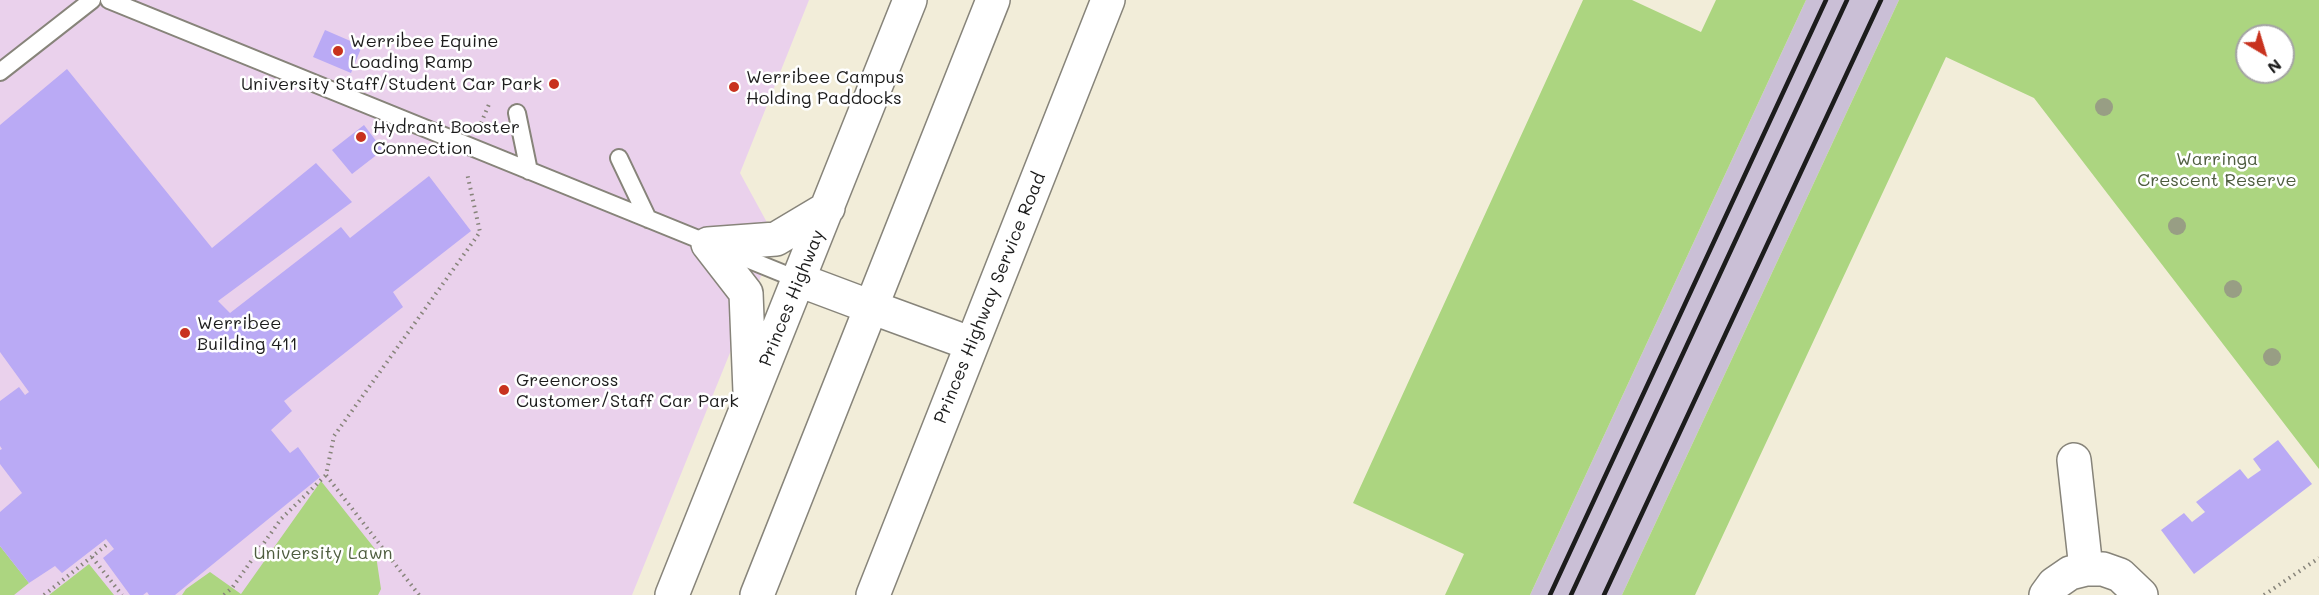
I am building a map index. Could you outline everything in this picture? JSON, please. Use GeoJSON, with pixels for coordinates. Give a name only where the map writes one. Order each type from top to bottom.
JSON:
{"type":"FeatureCollection","features":[{"type":"Feature","properties":{"kind":"main road","name":"Princes Highway"},"geometry":{"type":"LineString","coordinates":[[672,595],[910,0]]}},
{"type":"Feature","properties":{"kind":"main road"},"geometry":{"type":"LineString","coordinates":[[757,595],[993,0]]}},
{"type":"Feature","properties":{"kind":"main road","name":"Princes Highway Service Road"},"geometry":{"type":"LineString","coordinates":[[873,595],[1108,0]]}},
{"type":"Feature","properties":{"kind":"main road"},"geometry":{"type":"LineString","coordinates":[[708,244],[776,239],[828,208]]}},
{"type":"Feature","properties":{"kind":"main road"},"geometry":{"type":"LineString","coordinates":[[708,244],[746,293],[751,402]]}},
{"type":"Feature","properties":{"kind":"main road"},"geometry":{"type":"LineString","coordinates":[[799,280],[972,344]]}},
{"type":"Feature","properties":{"kind":"main road"},"geometry":{"type":"LineString","coordinates":[[2074,460],[2086,569]]}},
{"type":"Feature","properties":{"kind":"main road"},"geometry":{"type":"LineString","coordinates":[[2046,595],[2054,584],[2070,573],[2086,569],[2103,569],[2120,575],[2140,595]]}},
{"type":"Feature","properties":{"kind":"lane"},"geometry":{"type":"LineString","coordinates":[[0,72],[92,0]]}},
{"type":"Feature","properties":{"kind":"lane"},"geometry":{"type":"LineString","coordinates":[[109,0],[799,280]]}},
{"type":"Feature","properties":{"kind":"lane"},"geometry":{"type":"LineString","coordinates":[[517,113],[529,171]]}},
{"type":"Feature","properties":{"kind":"lane"},"geometry":{"type":"LineString","coordinates":[[620,158],[648,219]]}},
{"type":"Feature","properties":{"kind":"path"},"geometry":{"type":"LineString","coordinates":[[224,595],[232,588],[281,519],[326,475],[334,436],[480,232],[465,166],[490,102]]}},
{"type":"Feature","properties":{"kind":"path"},"geometry":{"type":"LineString","coordinates":[[326,475],[419,595]]}},
{"type":"Feature","properties":{"kind":"path"},"geometry":{"type":"LineString","coordinates":[[44,595],[109,543]]}},
{"type":"Feature","properties":{"kind":"path"},"geometry":{"type":"LineString","coordinates":[[92,558],[122,595]]}},
{"type":"Feature","properties":{"kind":"path"},"geometry":{"type":"LineString","coordinates":[[2265,595],[2319,558]]}},
{"type":"Feature","properties":{"kind":"shaded area"},"geometry":{"type":"Polygon","coordinates":[[[0,0],[809,0],[740,173],[776,239],[632,595],[0,595],[0,0]]]}},
{"type":"Feature","properties":{"kind":"shaded area"},"geometry":{"type":"Polygon","coordinates":[[[1806,0],[1899,0],[1622,595],[1530,595],[1806,0]]]}},
{"type":"Feature","properties":{"kind":"green space"},"geometry":{"type":"Polygon","coordinates":[[[1583,0],[1632,0],[1701,32],[1716,0],[1806,0],[1530,595],[1445,595],[1464,554],[1353,503],[1583,0]]]}},
{"type":"Feature","properties":{"kind":"green space","name":"Warringa Crescent Reserve"},"geometry":{"type":"Polygon","coordinates":[[[1899,0],[2319,0],[2319,469],[2034,98],[1946,57],[1695,595],[1622,595],[1899,0]]]}},
{"type":"Feature","properties":{"kind":"green space","name":"University Lawn"},"geometry":{"type":"Polygon","coordinates":[[[321,481],[375,549],[381,589],[378,595],[182,595],[186,589],[210,572],[241,594],[321,481]]]}},
{"type":"Feature","properties":{"kind":"green space"},"geometry":{"type":"Polygon","coordinates":[[[0,546],[29,583],[14,595],[0,595],[0,546]]]}},
{"type":"Feature","properties":{"kind":"green space"},"geometry":{"type":"Polygon","coordinates":[[[89,564],[114,595],[49,595],[89,564]]]}},
{"type":"Feature","properties":{"kind":"building","name":"Werribee Equine Loading Ramp"},"geometry":{"type":"Polygon","coordinates":[[[325,30],[362,46],[351,73],[313,57],[325,30]]]}},
{"type":"Feature","properties":{"kind":"building","name":"Werribee Building 411"},"geometry":{"type":"Polygon","coordinates":[[[67,69],[212,248],[316,163],[352,202],[218,301],[230,313],[341,227],[350,238],[429,176],[471,231],[393,292],[403,307],[284,401],[292,411],[271,430],[290,453],[298,447],[320,477],[175,595],[149,595],[147,592],[143,595],[130,595],[103,558],[114,549],[106,539],[62,573],[55,566],[29,583],[0,546],[0,512],[22,493],[0,464],[0,450],[2,449],[0,446],[0,401],[19,387],[25,395],[29,392],[0,352],[0,125],[67,69]]]}},
{"type":"Feature","properties":{"kind":"building","name":"Hydrant Booster Connection"},"geometry":{"type":"Polygon","coordinates":[[[364,125],[383,150],[352,174],[332,150],[364,125]]]}},
{"type":"Feature","properties":{"kind":"building"},"geometry":{"type":"Polygon","coordinates":[[[2278,440],[2312,484],[2194,574],[2161,530],[2184,513],[2192,522],[2205,512],[2196,502],[2240,469],[2248,479],[2261,470],[2253,459],[2278,440]]]}},
{"type":"Feature","properties":{"kind":"railway"},"geometry":{"type":"LineString","coordinates":[[1550,595],[1826,0]]}},
{"type":"Feature","properties":{"kind":"railway"},"geometry":{"type":"LineString","coordinates":[[1571,595],[1847,0]]}},
{"type":"Feature","properties":{"kind":"railway"},"geometry":{"type":"LineString","coordinates":[[1604,595],[1881,0]]}},
{"type":"Feature","properties":{"kind":"place","name":"Werribee Equine Loading Ramp"},"geometry":{"type":"Point","coordinates":[338,51]}},
{"type":"Feature","properties":{"kind":"place","name":"University Staff/Student Car Park"},"geometry":{"type":"Point","coordinates":[554,84]}},
{"type":"Feature","properties":{"kind":"place","name":"Werribee Campus Holding Paddocks"},"geometry":{"type":"Point","coordinates":[734,87]}},
{"type":"Feature","properties":{"kind":"place","name":"Hydrant Booster Connection"},"geometry":{"type":"Point","coordinates":[361,137]}},
{"type":"Feature","properties":{"kind":"place","name":"Werribee Building 411"},"geometry":{"type":"Point","coordinates":[185,333]}},
{"type":"Feature","properties":{"kind":"place","name":"Greencross Customer/Staff Car Park"},"geometry":{"type":"Point","coordinates":[504,390]}}]}
